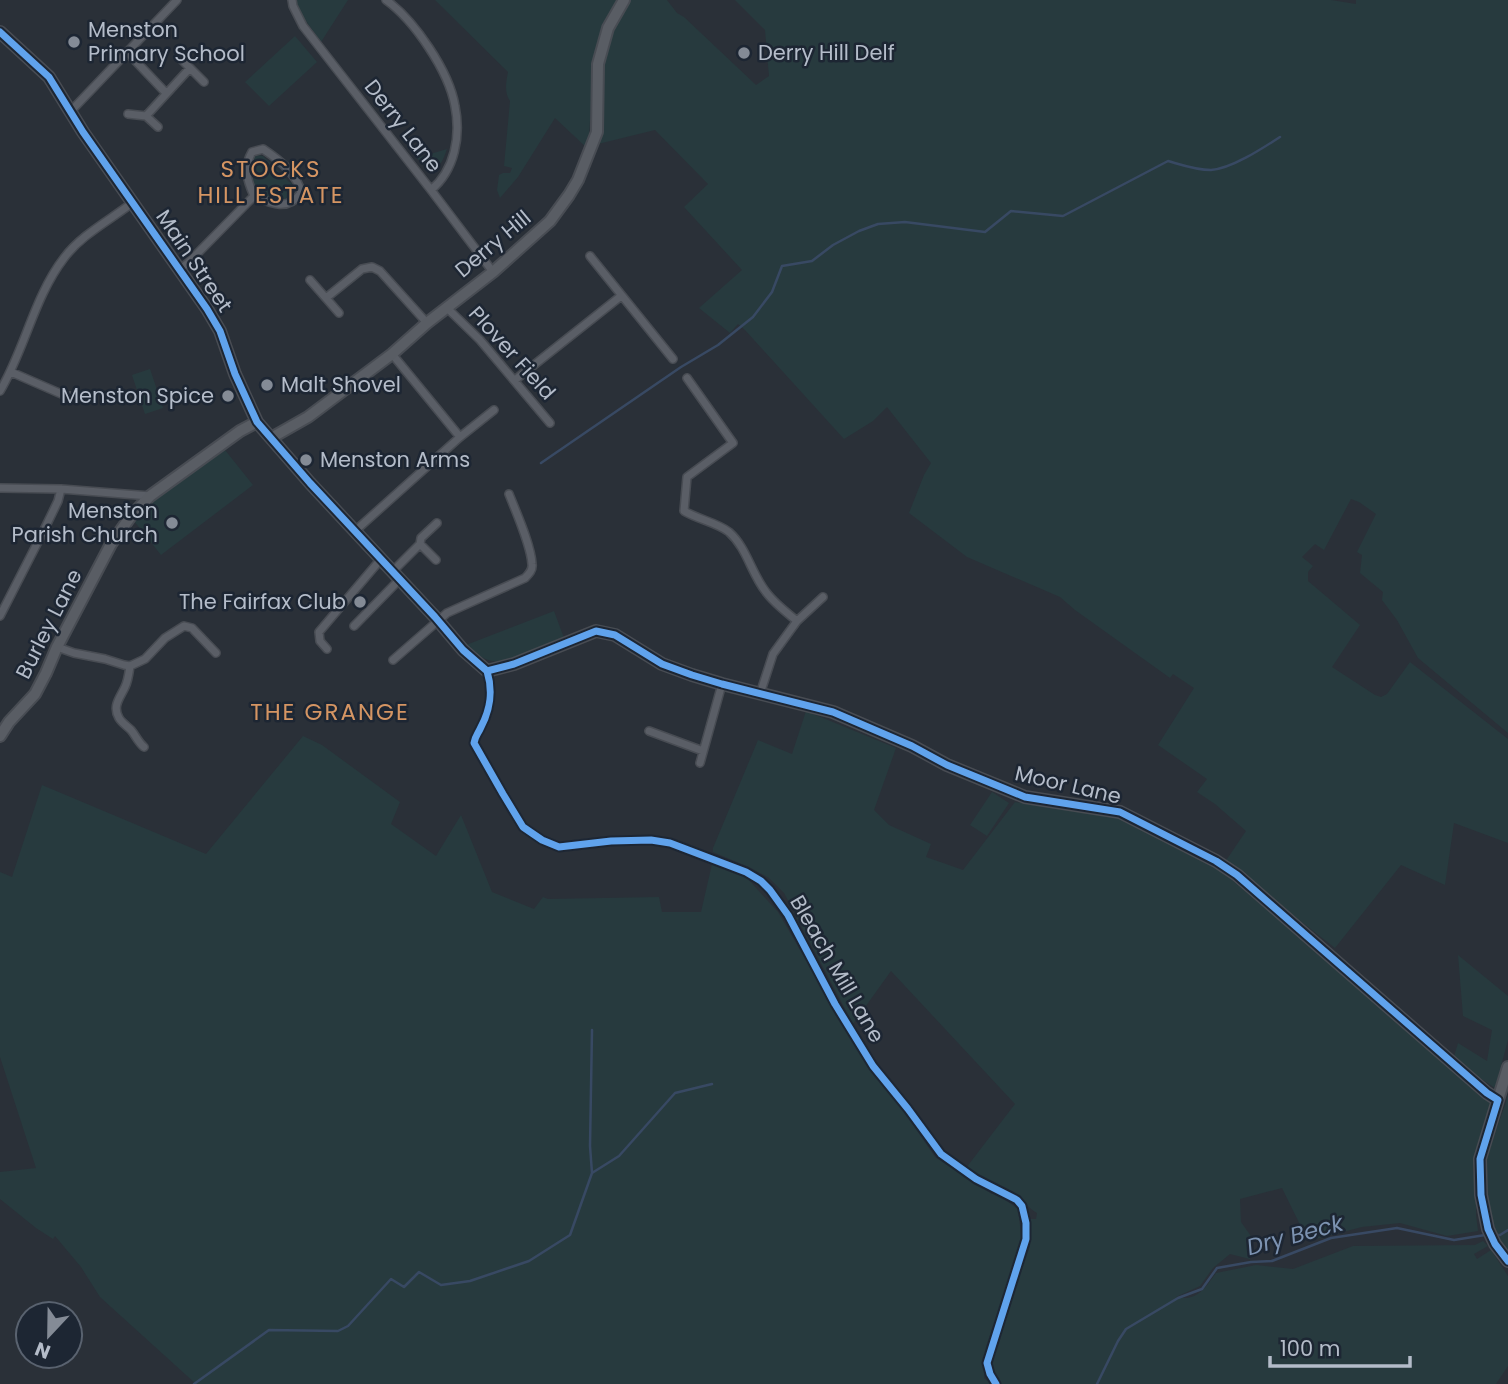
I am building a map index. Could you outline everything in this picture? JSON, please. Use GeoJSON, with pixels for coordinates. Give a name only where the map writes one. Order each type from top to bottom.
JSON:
{"type":"FeatureCollection","features":[{"type":"Feature","properties":{"kind":"street"},"geometry":{"type":"LineString","coordinates":[[70,112],[177,0]]}},
{"type":"Feature","properties":{"kind":"street","name":"Derry Lane"},"geometry":{"type":"LineString","coordinates":[[292,0],[303,26],[493,272]]}},
{"type":"Feature","properties":{"kind":"street"},"geometry":{"type":"LineString","coordinates":[[386,0],[405,18],[432,53],[443,72],[455,106],[456,142],[452,160],[441,181],[431,190]]}},
{"type":"Feature","properties":{"kind":"street","name":"Derry Hill"},"geometry":{"type":"LineString","coordinates":[[271,438],[308,416],[392,354],[446,307],[493,272],[550,221],[578,180],[597,132],[598,64],[608,28],[624,0]]}},
{"type":"Feature","properties":{"kind":"street","name":"Main Street"},"geometry":{"type":"LineString","coordinates":[[0,32],[49,77],[132,203],[180,269],[220,331],[235,374],[257,422],[463,650],[487,671]]}},
{"type":"Feature","properties":{"kind":"street"},"geometry":{"type":"LineString","coordinates":[[127,52],[166,93]]}},
{"type":"Feature","properties":{"kind":"street"},"geometry":{"type":"LineString","coordinates":[[182,60],[204,82]]}},
{"type":"Feature","properties":{"kind":"street"},"geometry":{"type":"LineString","coordinates":[[146,116],[190,68]]}},
{"type":"Feature","properties":{"kind":"street"},"geometry":{"type":"LineString","coordinates":[[128,114],[146,116],[158,127]]}},
{"type":"Feature","properties":{"kind":"street"},"geometry":{"type":"LineString","coordinates":[[263,149],[277,158],[300,183],[301,193],[288,204],[270,203],[254,196],[248,184],[247,161],[252,152],[263,149]]}},
{"type":"Feature","properties":{"kind":"street"},"geometry":{"type":"LineString","coordinates":[[180,269],[254,196]]}},
{"type":"Feature","properties":{"kind":"street"},"geometry":{"type":"LineString","coordinates":[[0,391],[11,372],[47,286],[66,255],[132,203]]}},
{"type":"Feature","properties":{"kind":"street"},"geometry":{"type":"LineString","coordinates":[[590,256],[673,359]]}},
{"type":"Feature","properties":{"kind":"street"},"geometry":{"type":"LineString","coordinates":[[326,298],[362,269],[372,267],[380,271],[427,323]]}},
{"type":"Feature","properties":{"kind":"street"},"geometry":{"type":"LineString","coordinates":[[310,280],[339,313]]}},
{"type":"Feature","properties":{"kind":"street"},"geometry":{"type":"LineString","coordinates":[[514,380],[621,296]]}},
{"type":"Feature","properties":{"kind":"street","name":"Plover Field"},"geometry":{"type":"LineString","coordinates":[[446,307],[480,340],[550,424]]}},
{"type":"Feature","properties":{"kind":"street"},"geometry":{"type":"LineString","coordinates":[[392,354],[460,437]]}},
{"type":"Feature","properties":{"kind":"street"},"geometry":{"type":"LineString","coordinates":[[11,372],[66,396],[82,396]]}},
{"type":"Feature","properties":{"kind":"street"},"geometry":{"type":"LineString","coordinates":[[688,378],[733,443],[687,477],[684,512],[726,529],[739,542],[765,590],[780,608],[797,621]]}},
{"type":"Feature","properties":{"kind":"street"},"geometry":{"type":"LineString","coordinates":[[355,531],[494,410]]}},
{"type":"Feature","properties":{"kind":"street","name":"Burley Lane"},"geometry":{"type":"LineString","coordinates":[[0,736],[35,694],[111,544],[131,516],[150,496],[240,431],[257,422]]}},
{"type":"Feature","properties":{"kind":"street"},"geometry":{"type":"LineString","coordinates":[[0,488],[61,489],[150,496]]}},
{"type":"Feature","properties":{"kind":"street"},"geometry":{"type":"LineString","coordinates":[[0,617],[53,511],[61,489]]}},
{"type":"Feature","properties":{"kind":"street"},"geometry":{"type":"LineString","coordinates":[[393,660],[447,613],[529,575],[532,563],[509,494]]}},
{"type":"Feature","properties":{"kind":"street"},"geometry":{"type":"LineString","coordinates":[[354,626],[420,544],[421,538],[437,523]]}},
{"type":"Feature","properties":{"kind":"street"},"geometry":{"type":"LineString","coordinates":[[420,544],[436,560]]}},
{"type":"Feature","properties":{"kind":"street"},"geometry":{"type":"LineString","coordinates":[[327,649],[320,640],[319,632],[381,559]]}},
{"type":"Feature","properties":{"kind":"street"},"geometry":{"type":"LineString","coordinates":[[760,694],[773,654],[797,621],[822,597]]}},
{"type":"Feature","properties":{"kind":"street"},"geometry":{"type":"LineString","coordinates":[[57,647],[130,666],[145,659],[164,638],[184,626],[192,628],[216,653]]}},
{"type":"Feature","properties":{"kind":"street","name":"Moor Lane"},"geometry":{"type":"LineString","coordinates":[[487,671],[514,664],[596,631],[615,635],[662,664],[692,676],[833,712],[912,746],[947,765],[1025,797],[1120,813],[1216,861],[1237,875],[1498,1100]]}},
{"type":"Feature","properties":{"kind":"street"},"geometry":{"type":"LineString","coordinates":[[130,666],[125,686],[118,698],[116,713],[144,747]]}},
{"type":"Feature","properties":{"kind":"street","name":"Bleach Mill Lane"},"geometry":{"type":"LineString","coordinates":[[487,671],[491,685],[491,701],[474,743],[523,827],[542,840],[559,847],[611,841],[651,840],[670,843],[746,872],[761,881],[788,915],[866,1056],[941,1154],[976,1179],[1011,1195],[1022,1206],[1026,1239],[986,1363],[996,1384]]}},
{"type":"Feature","properties":{"kind":"street"},"geometry":{"type":"LineString","coordinates":[[700,763],[722,684]]}},
{"type":"Feature","properties":{"kind":"street"},"geometry":{"type":"LineString","coordinates":[[649,732],[703,751]]}},
{"type":"Feature","properties":{"kind":"street"},"geometry":{"type":"LineString","coordinates":[[1508,1067],[1480,1158],[1481,1195],[1488,1230],[1494,1244],[1508,1261]]}},
{"type":"Feature","properties":{"kind":"green space"},"geometry":{"type":"Polygon","coordinates":[[[295,0],[348,0],[321,42],[301,14],[295,0]]]}},
{"type":"Feature","properties":{"kind":"green space"},"geometry":{"type":"Polygon","coordinates":[[[435,0],[617,0],[595,52],[588,149],[555,118],[518,177],[500,198],[497,190],[499,175],[510,173],[512,168],[504,166],[510,101],[506,91],[508,72],[435,0]]]}},
{"type":"Feature","properties":{"kind":"green space"},"geometry":{"type":"Polygon","coordinates":[[[630,0],[667,0],[677,13],[756,85],[769,76],[765,30],[735,0],[1331,0],[1356,4],[1356,0],[1508,0],[1508,733],[1418,658],[1397,620],[1382,600],[1383,592],[1360,573],[1362,555],[1357,552],[1376,514],[1351,499],[1324,550],[1315,544],[1302,557],[1313,566],[1308,572],[1308,581],[1360,625],[1332,667],[1381,697],[1387,694],[1410,662],[1508,739],[1508,843],[1454,823],[1445,885],[1401,865],[1335,948],[1225,862],[1246,831],[1197,792],[1207,779],[1158,745],[1194,688],[1173,674],[1170,678],[1060,597],[967,557],[909,513],[931,463],[887,407],[873,421],[844,439],[745,330],[738,324],[730,333],[699,308],[742,270],[684,207],[708,184],[655,130],[598,144],[604,130],[598,64],[613,26],[630,0]]]}},
{"type":"Feature","properties":{"kind":"green space"},"geometry":{"type":"Polygon","coordinates":[[[295,36],[317,62],[269,106],[245,82],[295,36]]]}},
{"type":"Feature","properties":{"kind":"green space"},"geometry":{"type":"Polygon","coordinates":[[[447,149],[435,168],[426,168],[417,158],[447,149]]]}},
{"type":"Feature","properties":{"kind":"green space"},"geometry":{"type":"Polygon","coordinates":[[[257,155],[263,156],[295,188],[294,194],[277,200],[266,198],[256,191],[251,179],[252,159],[257,155]]]}},
{"type":"Feature","properties":{"kind":"green space"},"geometry":{"type":"Polygon","coordinates":[[[150,369],[163,408],[145,414],[132,375],[150,369]]]}},
{"type":"Feature","properties":{"kind":"green space"},"geometry":{"type":"Polygon","coordinates":[[[225,450],[253,485],[161,555],[134,521],[150,504],[225,450]]]}},
{"type":"Feature","properties":{"kind":"green space"},"geometry":{"type":"Polygon","coordinates":[[[554,611],[564,638],[505,661],[484,658],[466,645],[554,611]]]}},
{"type":"Feature","properties":{"kind":"green space"},"geometry":{"type":"Polygon","coordinates":[[[806,711],[896,748],[874,810],[889,825],[931,844],[926,857],[963,870],[1015,802],[1125,816],[1219,869],[1490,1099],[1491,1109],[1478,1160],[1473,1165],[1473,1173],[1477,1177],[1478,1231],[1447,1236],[1400,1223],[1362,1227],[1308,1241],[1282,1188],[1240,1199],[1241,1222],[1253,1239],[1250,1259],[1230,1254],[1213,1268],[1200,1286],[1176,1297],[1195,1296],[1216,1273],[1256,1265],[1293,1269],[1353,1246],[1475,1245],[1483,1241],[1488,1246],[1474,1254],[1477,1259],[1491,1250],[1508,1276],[1508,1366],[1496,1384],[1000,1384],[993,1374],[990,1362],[1030,1246],[1027,1219],[1036,1219],[1037,1213],[1012,1191],[966,1168],[1015,1104],[891,971],[853,1024],[784,893],[769,878],[713,852],[758,740],[792,754],[806,711]]]}},
{"type":"Feature","properties":{"kind":"green space"},"geometry":{"type":"Polygon","coordinates":[[[303,736],[322,745],[400,802],[391,824],[436,856],[461,815],[492,892],[534,909],[543,897],[659,897],[662,912],[701,912],[712,864],[747,878],[778,912],[869,1069],[901,1107],[935,1157],[1018,1209],[1022,1242],[986,1347],[984,1378],[991,1384],[196,1384],[100,1297],[81,1267],[55,1236],[53,1239],[36,1228],[0,1199],[0,1172],[36,1168],[0,1057],[0,872],[12,877],[42,785],[206,854],[303,736]]]}},
{"type":"Feature","properties":{"kind":"green space"},"geometry":{"type":"Polygon","coordinates":[[[992,792],[1009,803],[987,836],[970,825],[992,792]]]}},
{"type":"Feature","properties":{"kind":"green space"},"geometry":{"type":"Polygon","coordinates":[[[1458,955],[1508,996],[1508,1040],[1495,1088],[1453,1060],[1458,1043],[1487,1061],[1492,1030],[1463,1016],[1458,955]]]}},
{"type":"Feature","properties":{"kind":"green space"},"geometry":{"type":"Polygon","coordinates":[[[1508,1096],[1508,1252],[1492,1221],[1486,1198],[1485,1175],[1486,1164],[1508,1096]]]}},
{"type":"Feature","properties":{"kind":"waterway"},"geometry":{"type":"LineString","coordinates":[[541,463],[681,367],[718,345],[753,317],[772,292],[782,266],[812,261],[833,245],[859,231],[878,224],[905,222],[985,232],[1011,211],[1063,216],[1168,161],[1200,169],[1219,169],[1247,157],[1280,137]]}},
{"type":"Feature","properties":{"kind":"waterway"},"geometry":{"type":"LineString","coordinates":[[194,1384],[269,1330],[338,1331],[348,1326],[391,1279],[404,1287],[419,1272],[441,1285],[470,1281],[529,1261],[570,1235],[592,1173],[592,1030]]}},
{"type":"Feature","properties":{"kind":"waterway"},"geometry":{"type":"LineString","coordinates":[[592,1173],[619,1156],[675,1093],[712,1084]]}},
{"type":"Feature","properties":{"kind":"waterway","name":"Dry Beck"},"geometry":{"type":"LineString","coordinates":[[1097,1384],[1126,1329],[1178,1298],[1202,1289],[1217,1268],[1272,1261],[1331,1238],[1397,1228],[1454,1240],[1485,1235]]}},
{"type":"Feature","properties":{"kind":"waterway","name":"Dry Beck"},"geometry":{"type":"LineString","coordinates":[[1495,1235],[1508,1230]]}},
{"type":"Feature","properties":{"kind":"cycle path"},"geometry":{"type":"LineString","coordinates":[[0,32],[49,77],[83,132],[207,309],[220,331],[235,374],[257,422],[463,650],[487,671]]}},
{"type":"Feature","properties":{"kind":"cycle path"},"geometry":{"type":"LineString","coordinates":[[487,671],[514,664],[596,631],[615,635],[662,664],[722,684],[833,712],[912,746],[947,765],[1025,797],[1120,812],[1216,861],[1237,875],[1498,1100],[1480,1159],[1481,1195],[1488,1229],[1508,1261]]}},
{"type":"Feature","properties":{"kind":"cycle path"},"geometry":{"type":"LineString","coordinates":[[487,671],[490,686],[489,706],[474,743],[523,827],[542,840],[559,847],[611,841],[651,840],[670,843],[746,872],[761,881],[788,915],[835,1004],[873,1066],[941,1154],[976,1179],[1017,1200],[1022,1206],[1026,1239],[987,1363],[996,1384]]}},
{"type":"Feature","properties":{"kind":"place","name":"Menston Primary School"},"geometry":{"type":"Point","coordinates":[74,42]}},
{"type":"Feature","properties":{"kind":"place","name":"Derry Hill Delf"},"geometry":{"type":"Point","coordinates":[744,53]}},
{"type":"Feature","properties":{"kind":"place","name":"Malt Shovel"},"geometry":{"type":"Point","coordinates":[267,385]}},
{"type":"Feature","properties":{"kind":"place","name":"Menston Spice"},"geometry":{"type":"Point","coordinates":[228,396]}},
{"type":"Feature","properties":{"kind":"place","name":"Menston Arms"},"geometry":{"type":"Point","coordinates":[306,460]}},
{"type":"Feature","properties":{"kind":"place","name":"Menston Parish Church"},"geometry":{"type":"Point","coordinates":[172,523]}},
{"type":"Feature","properties":{"kind":"place","name":"The Fairfax Club"},"geometry":{"type":"Point","coordinates":[360,602]}},
{"type":"Feature","properties":{"kind":"district","name":"STOCKS HILL ESTATE"},"geometry":{"type":"Point","coordinates":[271,182]}},
{"type":"Feature","properties":{"kind":"district","name":"THE GRANGE"},"geometry":{"type":"Point","coordinates":[330,712]}}]}
